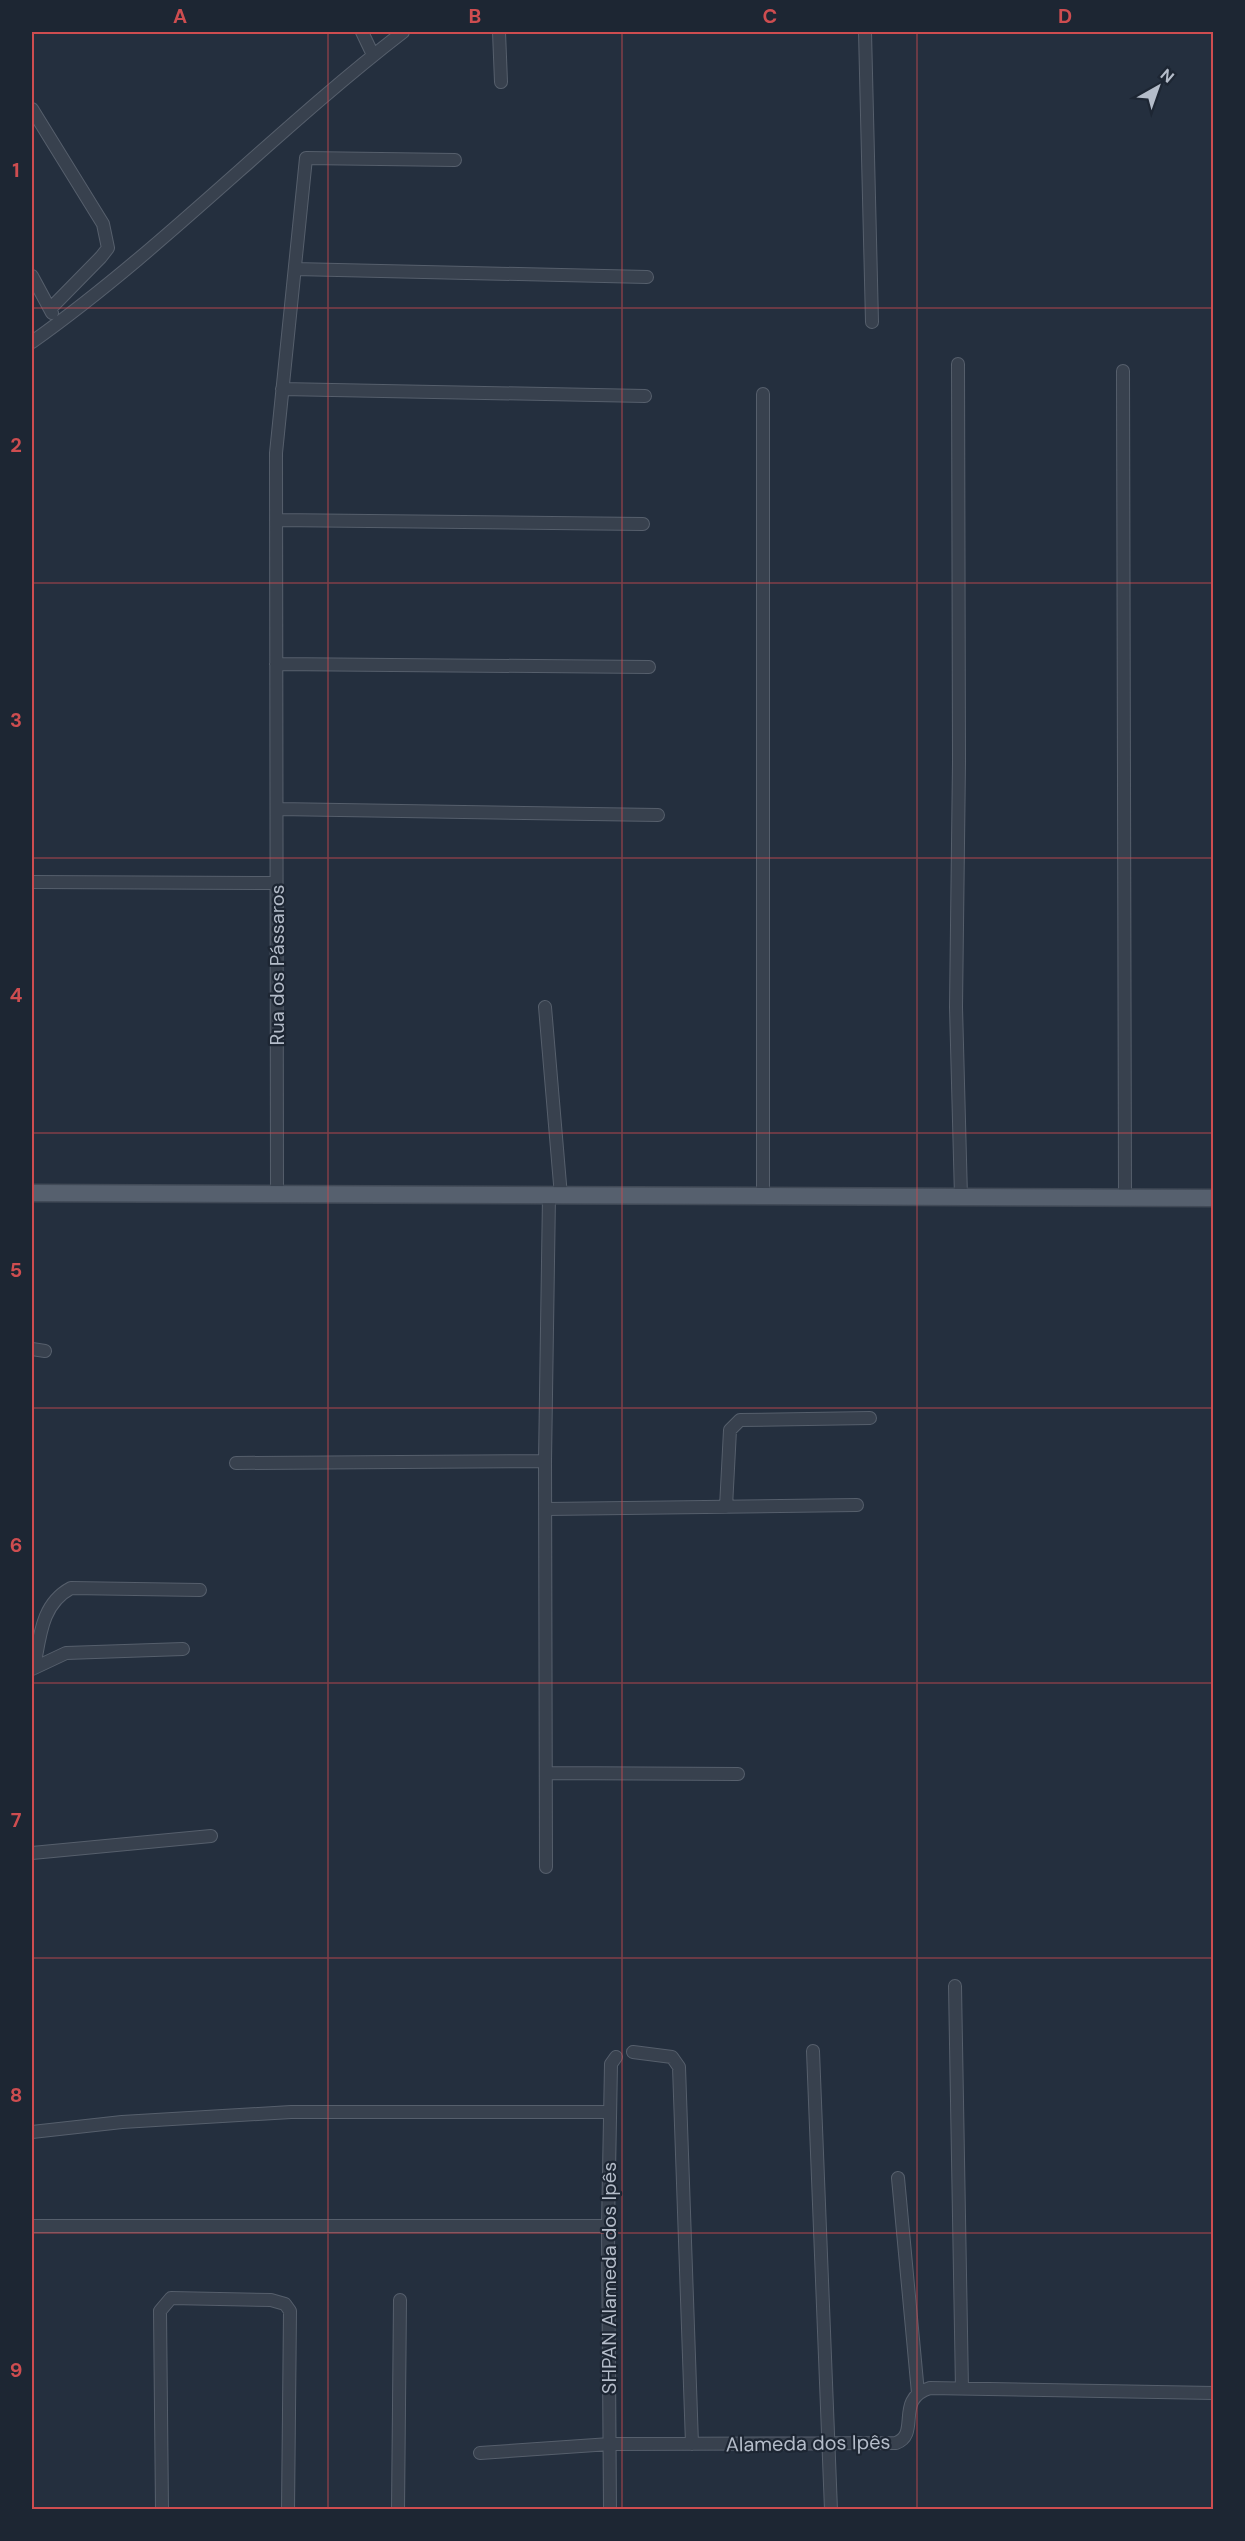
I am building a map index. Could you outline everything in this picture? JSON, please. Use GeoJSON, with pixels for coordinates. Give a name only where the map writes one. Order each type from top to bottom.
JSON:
{"type":"FeatureCollection","features":[{"type":"Feature","properties":{"kind":"main road"},"geometry":{"type":"LineString","coordinates":[[32,1193],[1214,1198]]}},
{"type":"Feature","properties":{"kind":"street"},"geometry":{"type":"LineString","coordinates":[[362,32],[373,55]]}},
{"type":"Feature","properties":{"kind":"street"},"geometry":{"type":"LineString","coordinates":[[32,342],[149,249],[373,55],[403,32]]}},
{"type":"Feature","properties":{"kind":"street"},"geometry":{"type":"LineString","coordinates":[[499,32],[501,82]]}},
{"type":"Feature","properties":{"kind":"street"},"geometry":{"type":"LineString","coordinates":[[865,32],[872,322]]}},
{"type":"Feature","properties":{"kind":"street"},"geometry":{"type":"LineString","coordinates":[[32,109],[64,164],[95,210],[108,242],[106,251],[101,257],[50,309]]}},
{"type":"Feature","properties":{"kind":"street","name":"Rua dos Pássaros"},"geometry":{"type":"LineString","coordinates":[[277,1194],[276,453],[306,158],[455,160]]}},
{"type":"Feature","properties":{"kind":"street"},"geometry":{"type":"LineString","coordinates":[[295,269],[647,277]]}},
{"type":"Feature","properties":{"kind":"street"},"geometry":{"type":"LineString","coordinates":[[32,276],[56,322]]}},
{"type":"Feature","properties":{"kind":"street"},"geometry":{"type":"LineString","coordinates":[[958,364],[959,762],[956,1007],[961,1197]]}},
{"type":"Feature","properties":{"kind":"street"},"geometry":{"type":"LineString","coordinates":[[1122,371],[1125,1198]]}},
{"type":"Feature","properties":{"kind":"street"},"geometry":{"type":"LineString","coordinates":[[282,389],[645,396]]}},
{"type":"Feature","properties":{"kind":"street"},"geometry":{"type":"LineString","coordinates":[[763,394],[763,1196]]}},
{"type":"Feature","properties":{"kind":"street"},"geometry":{"type":"LineString","coordinates":[[276,520],[644,524]]}},
{"type":"Feature","properties":{"kind":"street"},"geometry":{"type":"LineString","coordinates":[[276,664],[649,667]]}},
{"type":"Feature","properties":{"kind":"street"},"geometry":{"type":"LineString","coordinates":[[278,809],[658,815]]}},
{"type":"Feature","properties":{"kind":"street"},"geometry":{"type":"LineString","coordinates":[[32,882],[276,883]]}},
{"type":"Feature","properties":{"kind":"street"},"geometry":{"type":"LineString","coordinates":[[546,1007],[555,1196],[545,1461],[547,1509],[546,1867]]}},
{"type":"Feature","properties":{"kind":"street"},"geometry":{"type":"LineString","coordinates":[[32,1349],[45,1351]]}},
{"type":"Feature","properties":{"kind":"street"},"geometry":{"type":"LineString","coordinates":[[726,1507],[730,1430],[734,1423],[740,1420],[870,1418]]}},
{"type":"Feature","properties":{"kind":"street"},"geometry":{"type":"LineString","coordinates":[[236,1463],[545,1461]]}},
{"type":"Feature","properties":{"kind":"street"},"geometry":{"type":"LineString","coordinates":[[547,1509],[857,1505]]}},
{"type":"Feature","properties":{"kind":"street"},"geometry":{"type":"LineString","coordinates":[[33,1669],[44,1615],[60,1593],[71,1588],[200,1590]]}},
{"type":"Feature","properties":{"kind":"street"},"geometry":{"type":"LineString","coordinates":[[33,1669],[66,1653],[183,1649]]}},
{"type":"Feature","properties":{"kind":"street"},"geometry":{"type":"LineString","coordinates":[[546,1773],[738,1774]]}},
{"type":"Feature","properties":{"kind":"street"},"geometry":{"type":"LineString","coordinates":[[32,1853],[211,1836]]}},
{"type":"Feature","properties":{"kind":"street"},"geometry":{"type":"LineString","coordinates":[[955,1986],[962,2389]]}},
{"type":"Feature","properties":{"kind":"street"},"geometry":{"type":"LineString","coordinates":[[813,2050],[831,2510]]}},
{"type":"Feature","properties":{"kind":"street"},"geometry":{"type":"LineString","coordinates":[[633,2052],[672,2056],[679,2067],[692,2444]]}},
{"type":"Feature","properties":{"kind":"street","name":"SHPAN Alameda dos Ipês"},"geometry":{"type":"LineString","coordinates":[[610,2444],[609,2112],[611,2064],[616,2057]]}},
{"type":"Feature","properties":{"kind":"street"},"geometry":{"type":"LineString","coordinates":[[32,2132],[122,2122],[291,2112],[609,2112]]}},
{"type":"Feature","properties":{"kind":"street"},"geometry":{"type":"LineString","coordinates":[[898,2178],[918,2393],[930,2388],[1214,2393]]}},
{"type":"Feature","properties":{"kind":"street"},"geometry":{"type":"LineString","coordinates":[[32,2226],[608,2226]]}},
{"type":"Feature","properties":{"kind":"street"},"geometry":{"type":"LineString","coordinates":[[162,2510],[160,2311],[171,2298],[271,2300],[285,2304],[290,2311],[288,2510]]}},
{"type":"Feature","properties":{"kind":"street"},"geometry":{"type":"LineString","coordinates":[[398,2510],[400,2300]]}},
{"type":"Feature","properties":{"kind":"street","name":"Alameda dos Ipês"},"geometry":{"type":"LineString","coordinates":[[480,2453],[610,2444],[900,2442],[907,2434],[910,2402],[918,2393]]}},
{"type":"Feature","properties":{"kind":"street"},"geometry":{"type":"LineString","coordinates":[[610,2444],[610,2510]]}}]}
